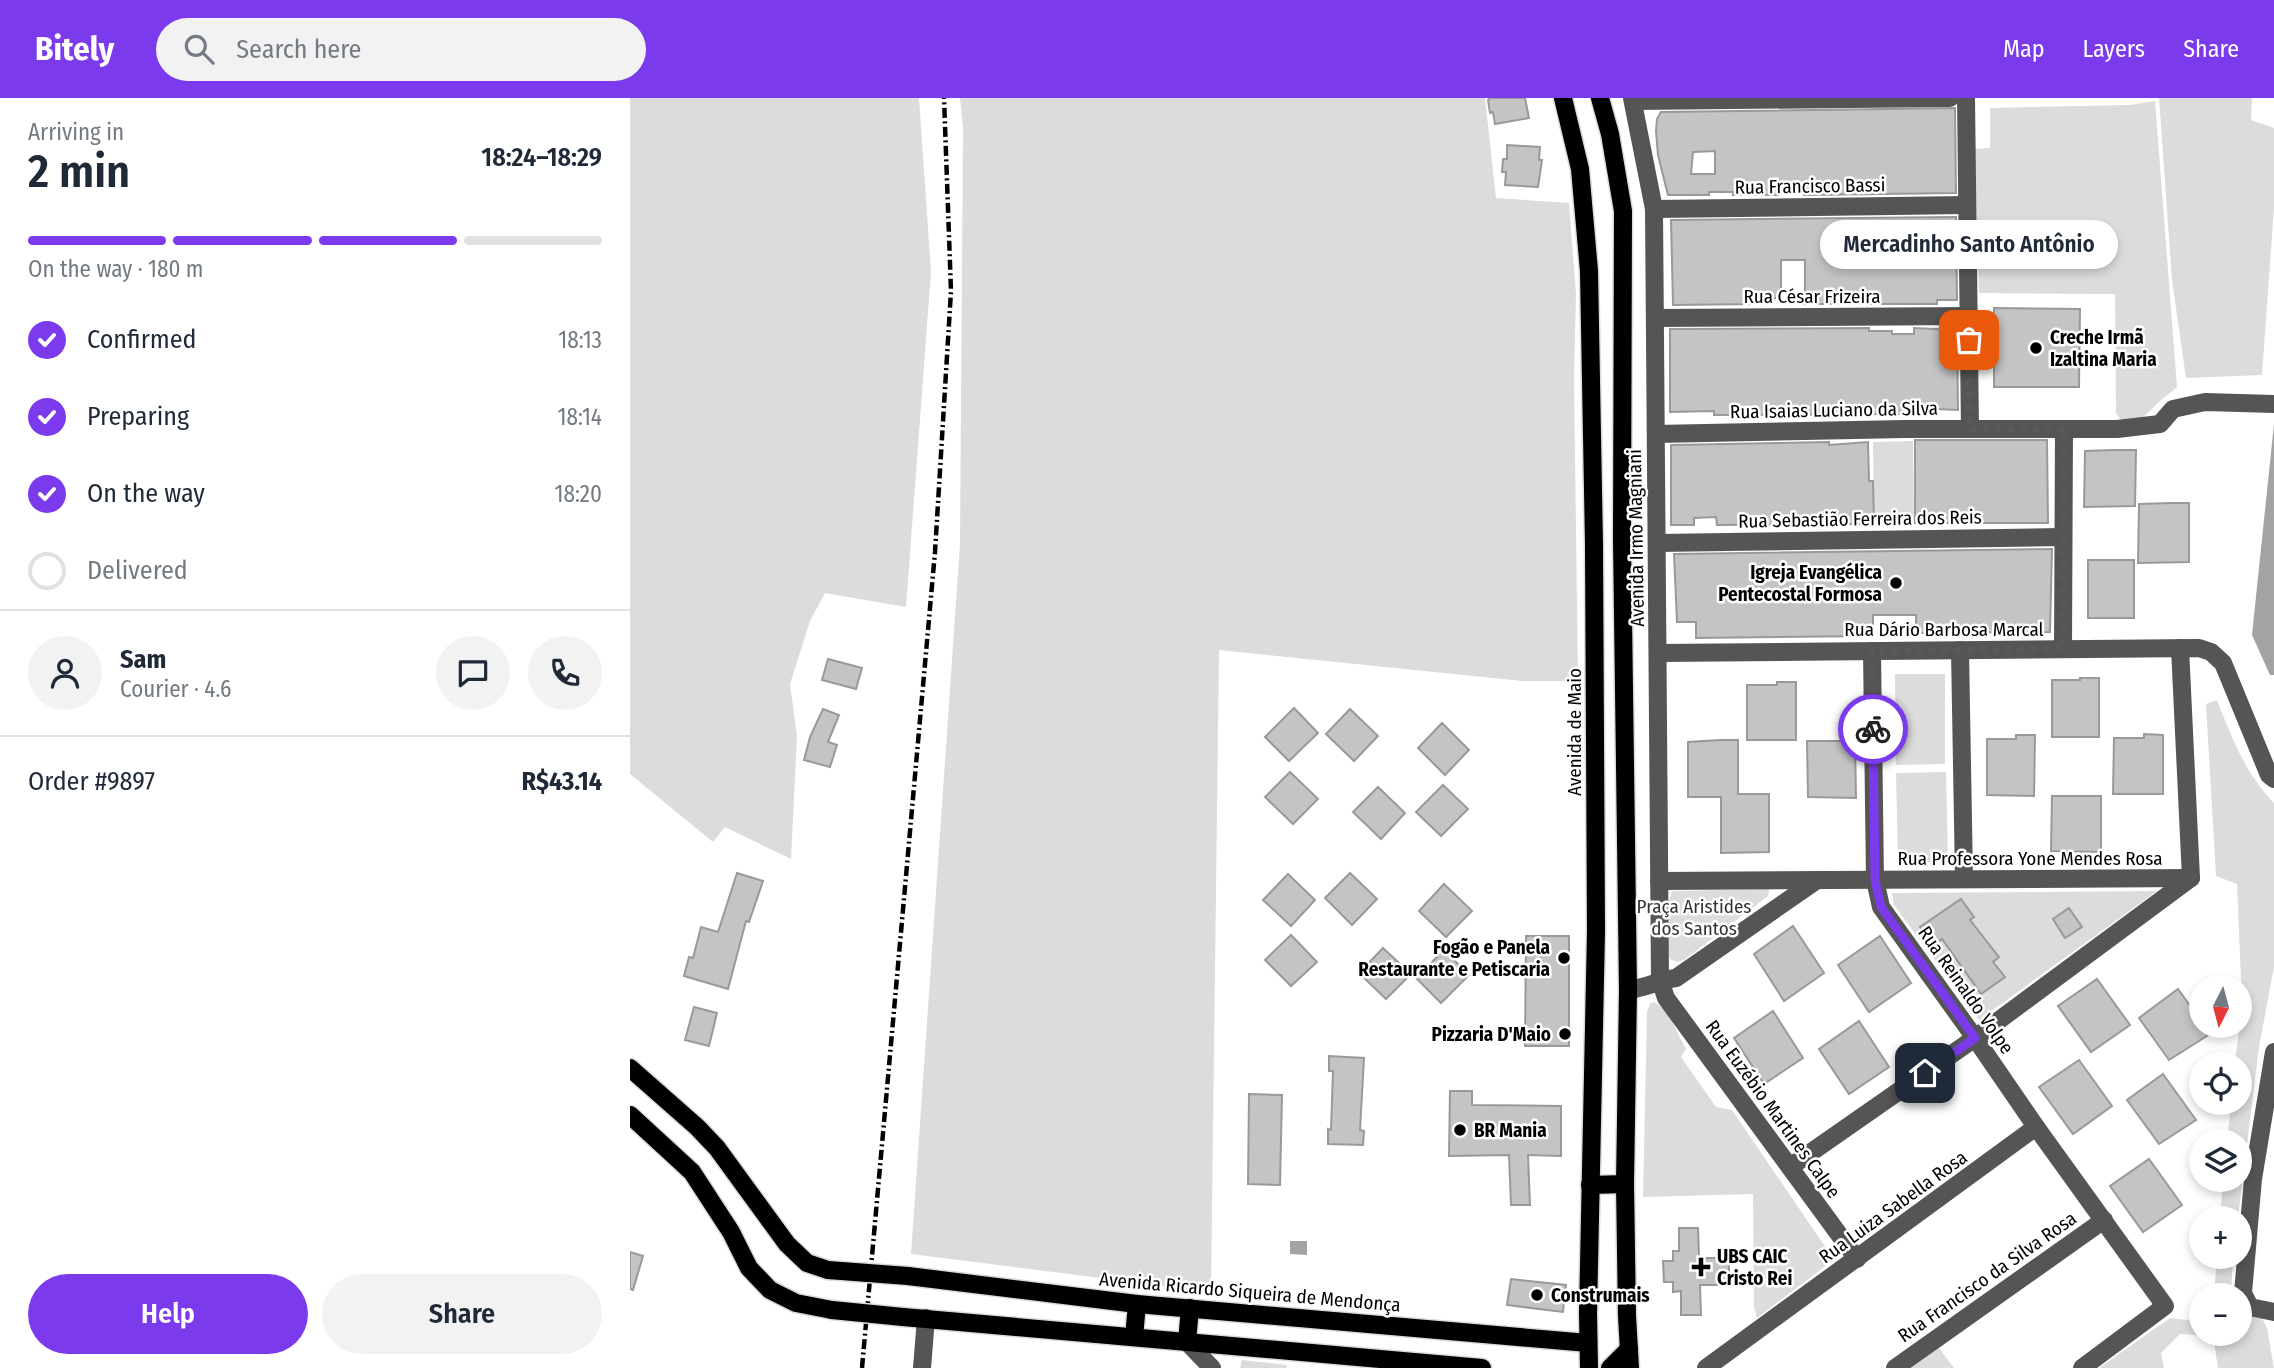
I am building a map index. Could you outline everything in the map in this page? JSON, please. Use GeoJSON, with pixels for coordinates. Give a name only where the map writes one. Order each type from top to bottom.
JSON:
{"type":"FeatureCollection","features":[{"type":"Feature","properties":{"kind":"main road","name":"Avenida de Maio"},"geometry":{"type":"LineString","coordinates":[[1563,98],[1580,169],[1589,271],[1594,545],[1595,991],[1589,1368]]}},
{"type":"Feature","properties":{"kind":"main road"},"geometry":{"type":"LineString","coordinates":[[1601,98],[1623,211],[1622,540],[1629,990],[1625,1184],[1630,1368]]}},
{"type":"Feature","properties":{"kind":"main road"},"geometry":{"type":"LineString","coordinates":[[1594,545],[1622,540]]}},
{"type":"Feature","properties":{"kind":"main road"},"geometry":{"type":"LineString","coordinates":[[1595,991],[1629,990]]}},
{"type":"Feature","properties":{"kind":"main road","name":"Avenida Ricardo Siqueira de Mendonça"},"geometry":{"type":"LineString","coordinates":[[630,1068],[717,1148],[787,1244],[807,1263],[828,1270],[908,1276],[1137,1304],[1588,1343]]}},
{"type":"Feature","properties":{"kind":"main road"},"geometry":{"type":"LineString","coordinates":[[630,1115],[692,1172],[731,1232],[749,1268],[771,1290],[796,1303],[832,1310],[903,1317],[1482,1368]]}},
{"type":"Feature","properties":{"kind":"main road"},"geometry":{"type":"LineString","coordinates":[[1590,1185],[1625,1184]]}},
{"type":"Feature","properties":{"kind":"main road"},"geometry":{"type":"LineString","coordinates":[[1134,1338],[1137,1304]]}},
{"type":"Feature","properties":{"kind":"main road"},"geometry":{"type":"LineString","coordinates":[[1188,1342],[1190,1308]]}},
{"type":"Feature","properties":{"kind":"main road"},"geometry":{"type":"LineString","coordinates":[[1610,1368],[1629,1349]]}},
{"type":"Feature","properties":{"kind":"street"},"geometry":{"type":"LineString","coordinates":[[1633,100],[1950,98]]}},
{"type":"Feature","properties":{"kind":"street"},"geometry":{"type":"LineString","coordinates":[[1966,98],[1970,429]]}},
{"type":"Feature","properties":{"kind":"street","name":"Avenida Irmo Magniani"},"geometry":{"type":"LineString","coordinates":[[1633,100],[1654,209],[1660,980]]}},
{"type":"Feature","properties":{"kind":"street","name":"Rua Francisco Bassi"},"geometry":{"type":"LineString","coordinates":[[1654,209],[1967,205]]}},
{"type":"Feature","properties":{"kind":"street","name":"Rua César Frizeira"},"geometry":{"type":"LineString","coordinates":[[1655,318],[1969,316]]}},
{"type":"Feature","properties":{"kind":"street","name":"Rua Isaias Luciano da Silva"},"geometry":{"type":"LineString","coordinates":[[1656,434],[2147,427],[2160,424],[2173,409],[2205,402],[2274,404]]}},
{"type":"Feature","properties":{"kind":"street"},"geometry":{"type":"LineString","coordinates":[[2063,649],[2064,429]]}},
{"type":"Feature","properties":{"kind":"street","name":"Rua Sebastião Ferreira dos Reis"},"geometry":{"type":"LineString","coordinates":[[1657,543],[2063,537]]}},
{"type":"Feature","properties":{"kind":"street"},"geometry":{"type":"LineString","coordinates":[[1790,1167],[1975,1038],[2191,878],[2180,648]]}},
{"type":"Feature","properties":{"kind":"street","name":"Rua Dário Barbosa Marcal"},"geometry":{"type":"LineString","coordinates":[[1659,653],[2199,648],[2211,652],[2223,663],[2269,775],[2274,779]]}},
{"type":"Feature","properties":{"kind":"street"},"geometry":{"type":"LineString","coordinates":[[1960,650],[1964,879]]}},
{"type":"Feature","properties":{"kind":"street","name":"Rua Reinaldo Volpe"},"geometry":{"type":"LineString","coordinates":[[1872,651],[1875,880],[1881,907],[2165,1306],[2082,1368]]}},
{"type":"Feature","properties":{"kind":"street","name":"Rua Professora Yone Mendes Rosa"},"geometry":{"type":"LineString","coordinates":[[1659,881],[2191,878]]}},
{"type":"Feature","properties":{"kind":"street"},"geometry":{"type":"LineString","coordinates":[[1629,990],[1676,978],[1816,880]]}},
{"type":"Feature","properties":{"kind":"street","name":"Rua Euzébio Martines Calpe"},"geometry":{"type":"LineString","coordinates":[[1660,980],[1666,998],[1857,1259]]}},
{"type":"Feature","properties":{"kind":"street"},"geometry":{"type":"LineString","coordinates":[[2274,1052],[2253,1179],[2244,1293],[2250,1307],[2274,1312]]}},
{"type":"Feature","properties":{"kind":"street","name":"Rua Luiza Sabella Rosa"},"geometry":{"type":"LineString","coordinates":[[1706,1368],[2036,1128]]}},
{"type":"Feature","properties":{"kind":"street","name":"Rua Francisco da Silva Rosa"},"geometry":{"type":"LineString","coordinates":[[1895,1368],[2104,1220]]}},
{"type":"Feature","properties":{"kind":"street"},"geometry":{"type":"LineString","coordinates":[[922,1368],[926,1318]]}},
{"type":"Feature","properties":{"kind":"street"},"geometry":{"type":"LineString","coordinates":[[1188,1342],[1212,1368]]}},
{"type":"Feature","properties":{"kind":"green space"},"geometry":{"type":"Polygon","coordinates":[[[630,98],[919,98],[931,272],[906,607],[825,593],[810,621],[790,684],[797,736],[791,859],[725,827],[713,842],[630,774],[630,98]]]}},
{"type":"Feature","properties":{"kind":"green space"},"geometry":{"type":"Polygon","coordinates":[[[960,98],[1485,98],[1496,198],[1569,203],[1576,294],[1574,379],[1578,681],[1522,681],[1219,650],[1211,1292],[911,1254],[960,544],[963,129],[960,98]]]}},
{"type":"Feature","properties":{"kind":"green space"},"geometry":{"type":"Polygon","coordinates":[[[2159,98],[2252,98],[2251,120],[2274,128],[2274,208],[2262,375],[2186,378],[2172,280],[2159,98]]]}},
{"type":"Feature","properties":{"kind":"green space"},"geometry":{"type":"Polygon","coordinates":[[[2155,101],[2177,387],[2143,417],[2134,420],[2120,419],[2116,413],[2115,294],[1979,293],[1974,149],[1990,148],[1990,108],[2130,105],[2155,101]]]}},
{"type":"Feature","properties":{"kind":"green space"},"geometry":{"type":"Polygon","coordinates":[[[1913,441],[1914,526],[1874,527],[1873,442],[1913,441]]]}},
{"type":"Feature","properties":{"kind":"green space"},"geometry":{"type":"Polygon","coordinates":[[[1895,674],[1945,674],[1945,764],[1896,765],[1895,674]]]}},
{"type":"Feature","properties":{"kind":"green space"},"geometry":{"type":"Polygon","coordinates":[[[2217,700],[2247,767],[2274,803],[2274,967],[2259,1047],[2252,1104],[2252,1052],[2236,1052],[2238,1038],[2252,1038],[2252,975],[2241,975],[2237,884],[2216,876],[2206,704],[2217,700]]]}},
{"type":"Feature","properties":{"kind":"green space"},"geometry":{"type":"Polygon","coordinates":[[[1946,772],[1948,862],[1898,863],[1896,773],[1946,772]]]}},
{"type":"Feature","properties":{"kind":"green space","name":"Praça Aristides dos Santos"},"geometry":{"type":"Polygon","coordinates":[[[1769,889],[1768,896],[1684,960],[1677,962],[1670,959],[1667,907],[1672,891],[1769,889]]]}},
{"type":"Feature","properties":{"kind":"green space"},"geometry":{"type":"Polygon","coordinates":[[[2157,891],[1979,1020],[1894,905],[1892,893],[2157,891]]]}},
{"type":"Feature","properties":{"kind":"green space"},"geometry":{"type":"Polygon","coordinates":[[[1654,1002],[1669,1016],[1686,1049],[1681,1057],[1716,1107],[1732,1110],[1826,1248],[1830,1260],[1757,1318],[1754,1307],[1753,1194],[1643,1197],[1647,1012],[1650,1003],[1654,1002]]]}},
{"type":"Feature","properties":{"kind":"green space"},"geometry":{"type":"Polygon","coordinates":[[[2230,1115],[2251,1115],[2249,1129],[2228,1129],[2230,1115]]]}},
{"type":"Feature","properties":{"kind":"green space"},"geometry":{"type":"Polygon","coordinates":[[[2222,1192],[2241,1192],[2239,1206],[2221,1206],[2222,1192]]]}},
{"type":"Feature","properties":{"kind":"green space"},"geometry":{"type":"Polygon","coordinates":[[[2216,1269],[2232,1269],[2232,1283],[2215,1283],[2216,1269]]]}},
{"type":"Feature","properties":{"kind":"green space"},"geometry":{"type":"Polygon","coordinates":[[[2252,1315],[2262,1318],[2267,1328],[2274,1368],[2218,1368],[2215,1346],[2252,1346],[2252,1315]]]}},
{"type":"Feature","properties":{"kind":"green space"},"geometry":{"type":"Polygon","coordinates":[[[2170,1318],[2189,1319],[2189,1335],[2180,1334],[2161,1353],[2164,1368],[2099,1368],[2170,1318]]]}},
{"type":"Feature","properties":{"kind":"green space"},"geometry":{"type":"Polygon","coordinates":[[[1939,1348],[1954,1368],[1911,1368],[1939,1348]]]}},
{"type":"Feature","properties":{"kind":"green space"},"geometry":{"type":"Polygon","coordinates":[[[1242,1360],[1287,1365],[1287,1368],[1240,1368],[1242,1360]]]}},
{"type":"Feature","properties":{"kind":"shaded area"},"geometry":{"type":"Polygon","coordinates":[[[2274,424],[2274,675],[2270,675],[2252,635],[2274,424]]]}},
{"type":"Feature","properties":{"kind":"shaded area"},"geometry":{"type":"Polygon","coordinates":[[[1290,1241],[1307,1241],[1307,1255],[1290,1254],[1290,1241]]]}},
{"type":"Feature","properties":{"kind":"building"},"geometry":{"type":"Polygon","coordinates":[[[1490,98],[1525,98],[1529,118],[1495,124],[1493,112],[1490,113],[1490,98]]]}},
{"type":"Feature","properties":{"kind":"building"},"geometry":{"type":"Polygon","coordinates":[[[1955,108],[1956,193],[1804,195],[1804,187],[1778,186],[1778,195],[1709,192],[1709,195],[1668,195],[1658,155],[1656,131],[1661,112],[1955,108]],[[1715,151],[1693,152],[1691,174],[1715,174],[1715,151]]]}},
{"type":"Feature","properties":{"kind":"building"},"geometry":{"type":"Polygon","coordinates":[[[1507,145],[1540,147],[1539,160],[1542,160],[1538,187],[1505,185],[1506,172],[1502,172],[1503,159],[1507,159],[1507,145]]]}},
{"type":"Feature","properties":{"kind":"building"},"geometry":{"type":"Polygon","coordinates":[[[1956,217],[1957,300],[1937,300],[1937,304],[1805,304],[1805,260],[1781,260],[1781,298],[1758,298],[1758,304],[1673,305],[1671,220],[1956,217]]]}},
{"type":"Feature","properties":{"kind":"building","name":"Creche Irmã Izaltina Maria"},"geometry":{"type":"Polygon","coordinates":[[[1994,308],[2080,309],[2079,387],[1994,387],[1994,308]]]}},
{"type":"Feature","properties":{"kind":"building"},"geometry":{"type":"Polygon","coordinates":[[[1869,328],[1869,331],[1892,331],[1892,334],[1914,334],[1914,328],[1957,330],[1958,410],[1914,408],[1914,414],[1714,415],[1714,411],[1670,412],[1670,329],[1869,328]]]}},
{"type":"Feature","properties":{"kind":"building"},"geometry":{"type":"Polygon","coordinates":[[[1915,440],[2047,440],[2048,523],[1915,523],[1915,440]]]}},
{"type":"Feature","properties":{"kind":"building"},"geometry":{"type":"Polygon","coordinates":[[[1829,442],[1829,445],[1868,442],[1869,481],[1873,481],[1874,524],[1717,525],[1716,517],[1694,518],[1694,525],[1671,525],[1671,445],[1829,442]]]}},
{"type":"Feature","properties":{"kind":"building"},"geometry":{"type":"Polygon","coordinates":[[[2136,450],[2135,506],[2084,507],[2085,451],[2136,450]]]}},
{"type":"Feature","properties":{"kind":"building"},"geometry":{"type":"Polygon","coordinates":[[[2189,503],[2189,562],[2138,563],[2139,504],[2189,503]]]}},
{"type":"Feature","properties":{"kind":"building"},"geometry":{"type":"Polygon","coordinates":[[[2052,549],[2050,632],[1916,633],[1916,615],[1873,615],[1873,636],[1696,638],[1696,622],[1677,622],[1674,554],[2052,549]]]}},
{"type":"Feature","properties":{"kind":"building"},"geometry":{"type":"Polygon","coordinates":[[[2088,560],[2134,560],[2134,618],[2088,618],[2088,560]]]}},
{"type":"Feature","properties":{"kind":"building"},"geometry":{"type":"Polygon","coordinates":[[[828,659],[862,668],[856,689],[822,680],[828,659]]]}},
{"type":"Feature","properties":{"kind":"building"},"geometry":{"type":"Polygon","coordinates":[[[2099,678],[2099,737],[2052,737],[2052,680],[2099,678]]]}},
{"type":"Feature","properties":{"kind":"building"},"geometry":{"type":"Polygon","coordinates":[[[1777,682],[1796,682],[1796,740],[1747,740],[1747,685],[1777,685],[1777,682]]]}},
{"type":"Feature","properties":{"kind":"building"},"geometry":{"type":"Polygon","coordinates":[[[1294,708],[1318,733],[1289,761],[1265,737],[1294,708]]]}},
{"type":"Feature","properties":{"kind":"building"},"geometry":{"type":"Polygon","coordinates":[[[823,709],[839,715],[828,742],[837,745],[830,767],[804,760],[810,737],[823,709]]]}},
{"type":"Feature","properties":{"kind":"building"},"geometry":{"type":"Polygon","coordinates":[[[1350,709],[1378,736],[1354,761],[1326,734],[1350,709]]]}},
{"type":"Feature","properties":{"kind":"building"},"geometry":{"type":"Polygon","coordinates":[[[1442,723],[1469,750],[1445,775],[1418,748],[1442,723]]]}},
{"type":"Feature","properties":{"kind":"building"},"geometry":{"type":"Polygon","coordinates":[[[2144,734],[2163,735],[2163,794],[2113,794],[2114,738],[2144,738],[2144,734]]]}},
{"type":"Feature","properties":{"kind":"building"},"geometry":{"type":"Polygon","coordinates":[[[2016,735],[2035,735],[2034,796],[1987,795],[1987,739],[2016,739],[2016,735]]]}},
{"type":"Feature","properties":{"kind":"building"},"geometry":{"type":"Polygon","coordinates":[[[1738,740],[1738,794],[1769,794],[1769,852],[1721,853],[1721,797],[1688,797],[1688,742],[1738,740]]]}},
{"type":"Feature","properties":{"kind":"building"},"geometry":{"type":"Polygon","coordinates":[[[1807,741],[1855,741],[1856,798],[1808,797],[1807,741]]]}},
{"type":"Feature","properties":{"kind":"building"},"geometry":{"type":"Polygon","coordinates":[[[1290,772],[1318,799],[1293,824],[1265,797],[1290,772]]]}},
{"type":"Feature","properties":{"kind":"building"},"geometry":{"type":"Polygon","coordinates":[[[1443,785],[1468,809],[1441,836],[1416,812],[1443,785]]]}},
{"type":"Feature","properties":{"kind":"building"},"geometry":{"type":"Polygon","coordinates":[[[1378,787],[1405,813],[1381,839],[1353,812],[1378,787]]]}},
{"type":"Feature","properties":{"kind":"building"},"geometry":{"type":"Polygon","coordinates":[[[2052,796],[2101,796],[2101,852],[2051,851],[2052,796]]]}},
{"type":"Feature","properties":{"kind":"building"},"geometry":{"type":"Polygon","coordinates":[[[737,873],[763,881],[749,922],[746,921],[728,989],[684,976],[689,957],[693,958],[701,927],[718,932],[737,873]]]}},
{"type":"Feature","properties":{"kind":"building"},"geometry":{"type":"Polygon","coordinates":[[[1350,873],[1377,899],[1352,925],[1325,898],[1350,873]]]}},
{"type":"Feature","properties":{"kind":"building"},"geometry":{"type":"Polygon","coordinates":[[[1288,874],[1315,900],[1291,926],[1263,900],[1288,874]]]}},
{"type":"Feature","properties":{"kind":"building"},"geometry":{"type":"Polygon","coordinates":[[[1444,884],[1472,911],[1446,937],[1419,911],[1444,884]]]}},
{"type":"Feature","properties":{"kind":"building"},"geometry":{"type":"Polygon","coordinates":[[[1961,899],[1974,917],[1970,920],[1999,957],[1993,962],[2005,977],[1981,994],[1942,939],[1933,946],[1920,927],[1961,899]]]}},
{"type":"Feature","properties":{"kind":"building"},"geometry":{"type":"Polygon","coordinates":[[[2069,908],[2082,927],[2065,938],[2053,919],[2069,908]]]}},
{"type":"Feature","properties":{"kind":"building"},"geometry":{"type":"Polygon","coordinates":[[[1793,926],[1824,973],[1784,1001],[1754,954],[1793,926]]]}},
{"type":"Feature","properties":{"kind":"building"},"geometry":{"type":"Polygon","coordinates":[[[1291,935],[1317,962],[1291,986],[1265,960],[1291,935]]]}},
{"type":"Feature","properties":{"kind":"building"},"geometry":{"type":"Polygon","coordinates":[[[1526,936],[1569,936],[1569,1046],[1525,1046],[1526,936]]]}},
{"type":"Feature","properties":{"kind":"building"},"geometry":{"type":"Polygon","coordinates":[[[1880,936],[1911,983],[1869,1012],[1838,965],[1880,936]]]}},
{"type":"Feature","properties":{"kind":"building"},"geometry":{"type":"Polygon","coordinates":[[[1383,948],[1411,974],[1386,999],[1359,973],[1383,948]]]}},
{"type":"Feature","properties":{"kind":"building"},"geometry":{"type":"Polygon","coordinates":[[[1444,950],[1469,975],[1441,1003],[1416,978],[1444,950]]]}},
{"type":"Feature","properties":{"kind":"building"},"geometry":{"type":"Polygon","coordinates":[[[2097,979],[2130,1025],[2091,1052],[2058,1006],[2097,979]]]}},
{"type":"Feature","properties":{"kind":"building"},"geometry":{"type":"Polygon","coordinates":[[[2178,989],[2189,1004],[2189,1038],[2204,1038],[2169,1060],[2139,1018],[2178,989]]]}},
{"type":"Feature","properties":{"kind":"building"},"geometry":{"type":"Polygon","coordinates":[[[694,1007],[717,1013],[709,1046],[685,1040],[694,1007]]]}},
{"type":"Feature","properties":{"kind":"building"},"geometry":{"type":"Polygon","coordinates":[[[1773,1011],[1803,1058],[1764,1084],[1734,1038],[1773,1011]]]}},
{"type":"Feature","properties":{"kind":"building"},"geometry":{"type":"Polygon","coordinates":[[[1859,1021],[1889,1067],[1849,1094],[1819,1049],[1859,1021]]]}},
{"type":"Feature","properties":{"kind":"building"},"geometry":{"type":"Polygon","coordinates":[[[1329,1056],[1364,1058],[1360,1130],[1364,1131],[1363,1145],[1328,1144],[1333,1071],[1329,1071],[1329,1056]]]}},
{"type":"Feature","properties":{"kind":"building"},"geometry":{"type":"Polygon","coordinates":[[[2079,1060],[2112,1106],[2073,1134],[2039,1087],[2079,1060]]]}},
{"type":"Feature","properties":{"kind":"building"},"geometry":{"type":"Polygon","coordinates":[[[2163,1074],[2189,1110],[2189,1115],[2196,1120],[2159,1144],[2127,1100],[2163,1074]]]}},
{"type":"Feature","properties":{"kind":"building"},"geometry":{"type":"Polygon","coordinates":[[[1450,1091],[1472,1091],[1472,1105],[1561,1106],[1561,1156],[1528,1155],[1530,1205],[1511,1205],[1509,1155],[1449,1156],[1450,1091]]]}},
{"type":"Feature","properties":{"kind":"building"},"geometry":{"type":"Polygon","coordinates":[[[1249,1094],[1282,1095],[1280,1185],[1248,1184],[1249,1094]]]}},
{"type":"Feature","properties":{"kind":"building"},"geometry":{"type":"Polygon","coordinates":[[[2149,1159],[2182,1205],[2143,1232],[2110,1186],[2149,1159]]]}},
{"type":"Feature","properties":{"kind":"building"},"geometry":{"type":"Polygon","coordinates":[[[1679,1228],[1698,1228],[1699,1258],[1729,1258],[1729,1285],[1700,1285],[1701,1315],[1681,1315],[1681,1291],[1673,1292],[1673,1282],[1664,1282],[1663,1261],[1673,1261],[1673,1251],[1679,1251],[1679,1228]]]}},
{"type":"Feature","properties":{"kind":"building"},"geometry":{"type":"Polygon","coordinates":[[[630,1252],[643,1256],[633,1290],[630,1289],[630,1252]]]}},
{"type":"Feature","properties":{"kind":"building","name":"Construmais"},"geometry":{"type":"Polygon","coordinates":[[[1511,1279],[1566,1285],[1563,1312],[1507,1305],[1511,1279]]]}},
{"type":"Feature","properties":{"kind":"railway"},"geometry":{"type":"LineString","coordinates":[[862,1368],[935,552],[951,291],[944,98]]}},
{"type":"Feature","properties":{"kind":"way so far"},"geometry":{"type":"LineString","coordinates":[[1873,729],[1872,651],[2063,649],[2064,429],[1970,429],[1969,340]]}},
{"type":"Feature","properties":{"kind":"place","name":"Mercadinho Santo Antônio"},"geometry":{"type":"Point","coordinates":[1969,340]}},
{"type":"Feature","properties":{"kind":"place","name":"Creche Irmã Izaltina Maria"},"geometry":{"type":"Point","coordinates":[2036,348]}},
{"type":"Feature","properties":{"kind":"place","name":"Igreja Evangélica Pentecostal Formosa"},"geometry":{"type":"Point","coordinates":[1896,583]}},
{"type":"Feature","properties":{"kind":"place","name":"Fogão e Panela Restaurante e Petiscaria"},"geometry":{"type":"Point","coordinates":[1564,958]}},
{"type":"Feature","properties":{"kind":"place","name":"Pizzaria D'Maio"},"geometry":{"type":"Point","coordinates":[1565,1034]}},
{"type":"Feature","properties":{"kind":"place","name":"BR Mania"},"geometry":{"type":"Point","coordinates":[1460,1130]}},
{"type":"Feature","properties":{"kind":"place","name":"UBS CAIC Cristo Rei"},"geometry":{"type":"Point","coordinates":[1701,1267]}},
{"type":"Feature","properties":{"kind":"place","name":"Construmais"},"geometry":{"type":"Point","coordinates":[1537,1295]}},
{"type":"Feature","properties":{"kind":"route"},"geometry":{"type":"LineString","coordinates":[[1873,729],[1875,880],[1881,907],[1975,1038],[1925,1073]]}}]}
